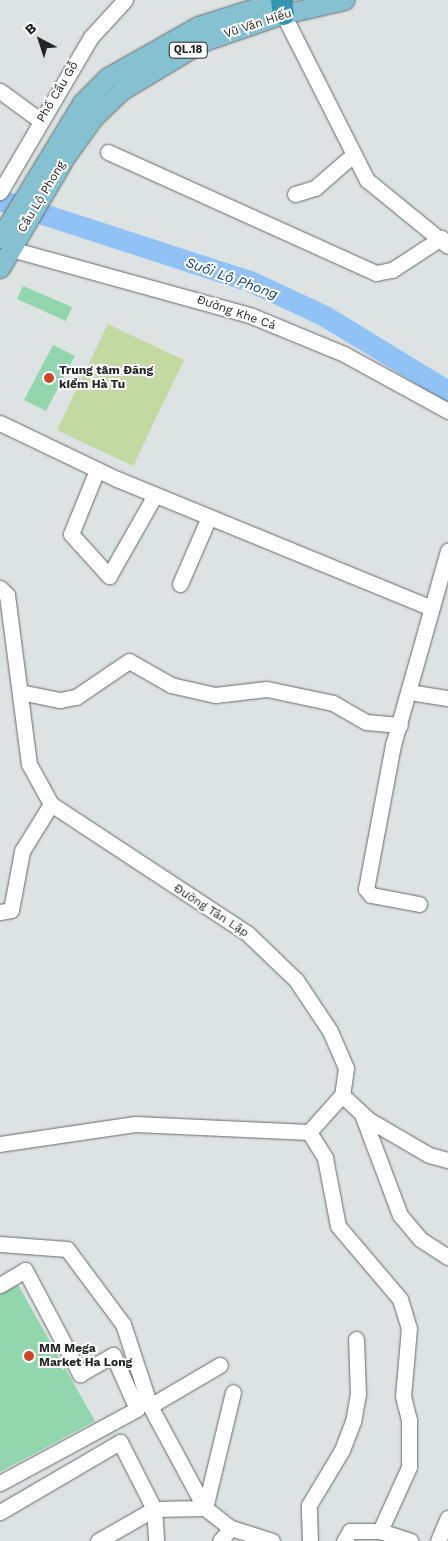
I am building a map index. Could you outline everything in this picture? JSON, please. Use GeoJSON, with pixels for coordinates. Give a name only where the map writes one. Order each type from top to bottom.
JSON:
{"type":"FeatureCollection","features":[{"type":"Feature","properties":{"kind":"main road","name":"Vũ Văn Hiếu"},"geometry":{"type":"LineString","coordinates":[[59,153],[93,118],[144,73],[204,41],[281,5],[344,0]]}},
{"type":"Feature","properties":{"kind":"main road","name":"Cầu Lộ Phong"},"geometry":{"type":"LineString","coordinates":[[9,237],[59,153]]}},
{"type":"Feature","properties":{"kind":"main road","name":"QL.18"},"geometry":{"type":"LineString","coordinates":[[0,268],[9,237]]}},
{"type":"Feature","properties":{"kind":"street","name":"Phố Cầu Gỗ"},"geometry":{"type":"LineString","coordinates":[[0,192],[91,37],[126,0]]}},
{"type":"Feature","properties":{"kind":"street"},"geometry":{"type":"LineString","coordinates":[[108,152],[376,273],[392,270],[444,242],[367,180],[353,155],[281,5]]}},
{"type":"Feature","properties":{"kind":"street"},"geometry":{"type":"LineString","coordinates":[[0,91],[41,121]]}},
{"type":"Feature","properties":{"kind":"street"},"geometry":{"type":"LineString","coordinates":[[295,194],[315,188],[353,155]]}},
{"type":"Feature","properties":{"kind":"street","name":"Đường Khe Cá"},"geometry":{"type":"LineString","coordinates":[[9,237],[252,316],[344,354],[448,411]]}},
{"type":"Feature","properties":{"kind":"street"},"geometry":{"type":"LineString","coordinates":[[0,423],[97,470],[155,495],[432,608]]}},
{"type":"Feature","properties":{"kind":"street"},"geometry":{"type":"LineString","coordinates":[[97,470],[71,534],[109,576],[155,495]]}},
{"type":"Feature","properties":{"kind":"street"},"geometry":{"type":"LineString","coordinates":[[180,584],[209,516]]}},
{"type":"Feature","properties":{"kind":"street"},"geometry":{"type":"LineString","coordinates":[[419,904],[371,895],[366,889],[400,725],[448,551]]}},
{"type":"Feature","properties":{"kind":"street","name":"Đường Tân Lập"},"geometry":{"type":"LineString","coordinates":[[0,588],[7,595],[29,764],[51,804],[247,933],[296,980],[330,1031],[346,1068],[342,1095]]}},
{"type":"Feature","properties":{"kind":"street"},"geometry":{"type":"LineString","coordinates":[[20,692],[60,700],[76,697],[129,661],[171,685],[215,695],[267,689],[333,703],[366,722],[400,725]]}},
{"type":"Feature","properties":{"kind":"street"},"geometry":{"type":"LineString","coordinates":[[409,692],[448,698]]}},
{"type":"Feature","properties":{"kind":"street"},"geometry":{"type":"LineString","coordinates":[[0,912],[11,910],[20,856],[51,804]]}},
{"type":"Feature","properties":{"kind":"street"},"geometry":{"type":"LineString","coordinates":[[309,1132],[342,1095],[362,1114],[429,1155],[448,1160]]}},
{"type":"Feature","properties":{"kind":"street"},"geometry":{"type":"LineString","coordinates":[[362,1114],[400,1215],[420,1239],[448,1256]]}},
{"type":"Feature","properties":{"kind":"street"},"geometry":{"type":"LineString","coordinates":[[0,1144],[135,1124],[309,1132]]}},
{"type":"Feature","properties":{"kind":"street"},"geometry":{"type":"LineString","coordinates":[[309,1132],[324,1158],[338,1226],[400,1300],[409,1328],[403,1396],[412,1452],[380,1531]]}},
{"type":"Feature","properties":{"kind":"street"},"geometry":{"type":"LineString","coordinates":[[0,1244],[67,1249],[123,1324],[150,1406],[205,1508],[231,1528],[272,1541]]}},
{"type":"Feature","properties":{"kind":"street"},"geometry":{"type":"LineString","coordinates":[[0,1285],[25,1270],[80,1374],[114,1355],[137,1409],[0,1483]]}},
{"type":"Feature","properties":{"kind":"street"},"geometry":{"type":"LineString","coordinates":[[310,1541],[309,1505],[342,1450],[353,1422],[358,1395],[356,1339]]}},
{"type":"Feature","properties":{"kind":"street"},"geometry":{"type":"LineString","coordinates":[[150,1406],[220,1365]]}},
{"type":"Feature","properties":{"kind":"street"},"geometry":{"type":"LineString","coordinates":[[205,1508],[233,1392]]}},
{"type":"Feature","properties":{"kind":"street"},"geometry":{"type":"LineString","coordinates":[[0,1512],[120,1442],[154,1508],[156,1541]]}},
{"type":"Feature","properties":{"kind":"street"},"geometry":{"type":"LineString","coordinates":[[98,1541],[154,1508],[205,1508]]}},
{"type":"Feature","properties":{"kind":"street"},"geometry":{"type":"LineString","coordinates":[[438,1541],[448,1518]]}},
{"type":"Feature","properties":{"kind":"street"},"geometry":{"type":"LineString","coordinates":[[220,1541],[231,1528]]}},
{"type":"Feature","properties":{"kind":"street"},"geometry":{"type":"LineString","coordinates":[[344,1541],[350,1531],[380,1531],[410,1541]]}},
{"type":"Feature","properties":{"kind":"green space"},"geometry":{"type":"Polygon","coordinates":[[[108,324],[184,360],[133,466],[57,430],[108,324]]]}},
{"type":"Feature","properties":{"kind":"building"},"geometry":{"type":"Polygon","coordinates":[[[23,286],[72,307],[66,321],[17,299],[23,286]]]}},
{"type":"Feature","properties":{"kind":"building","name":"Trung tâm Đăng kiểm Hà Tu"},"geometry":{"type":"Polygon","coordinates":[[[53,345],[75,356],[46,411],[24,400],[53,345]]]}},
{"type":"Feature","properties":{"kind":"building","name":"MM Mega Market Ha Long"},"geometry":{"type":"Polygon","coordinates":[[[18,1285],[95,1421],[0,1472],[0,1294],[18,1285]]]}},
{"type":"Feature","properties":{"kind":"waterway","name":"Suối Lộ Phong"},"geometry":{"type":"LineString","coordinates":[[0,200],[250,281],[323,315],[448,391]]}},
{"type":"Feature","properties":{"kind":"place","name":"Trung tâm Đăng kiểm Hà Tu"},"geometry":{"type":"Point","coordinates":[49,378]}},
{"type":"Feature","properties":{"kind":"place","name":"MM Mega Market Ha Long"},"geometry":{"type":"Point","coordinates":[29,1356]}}]}
